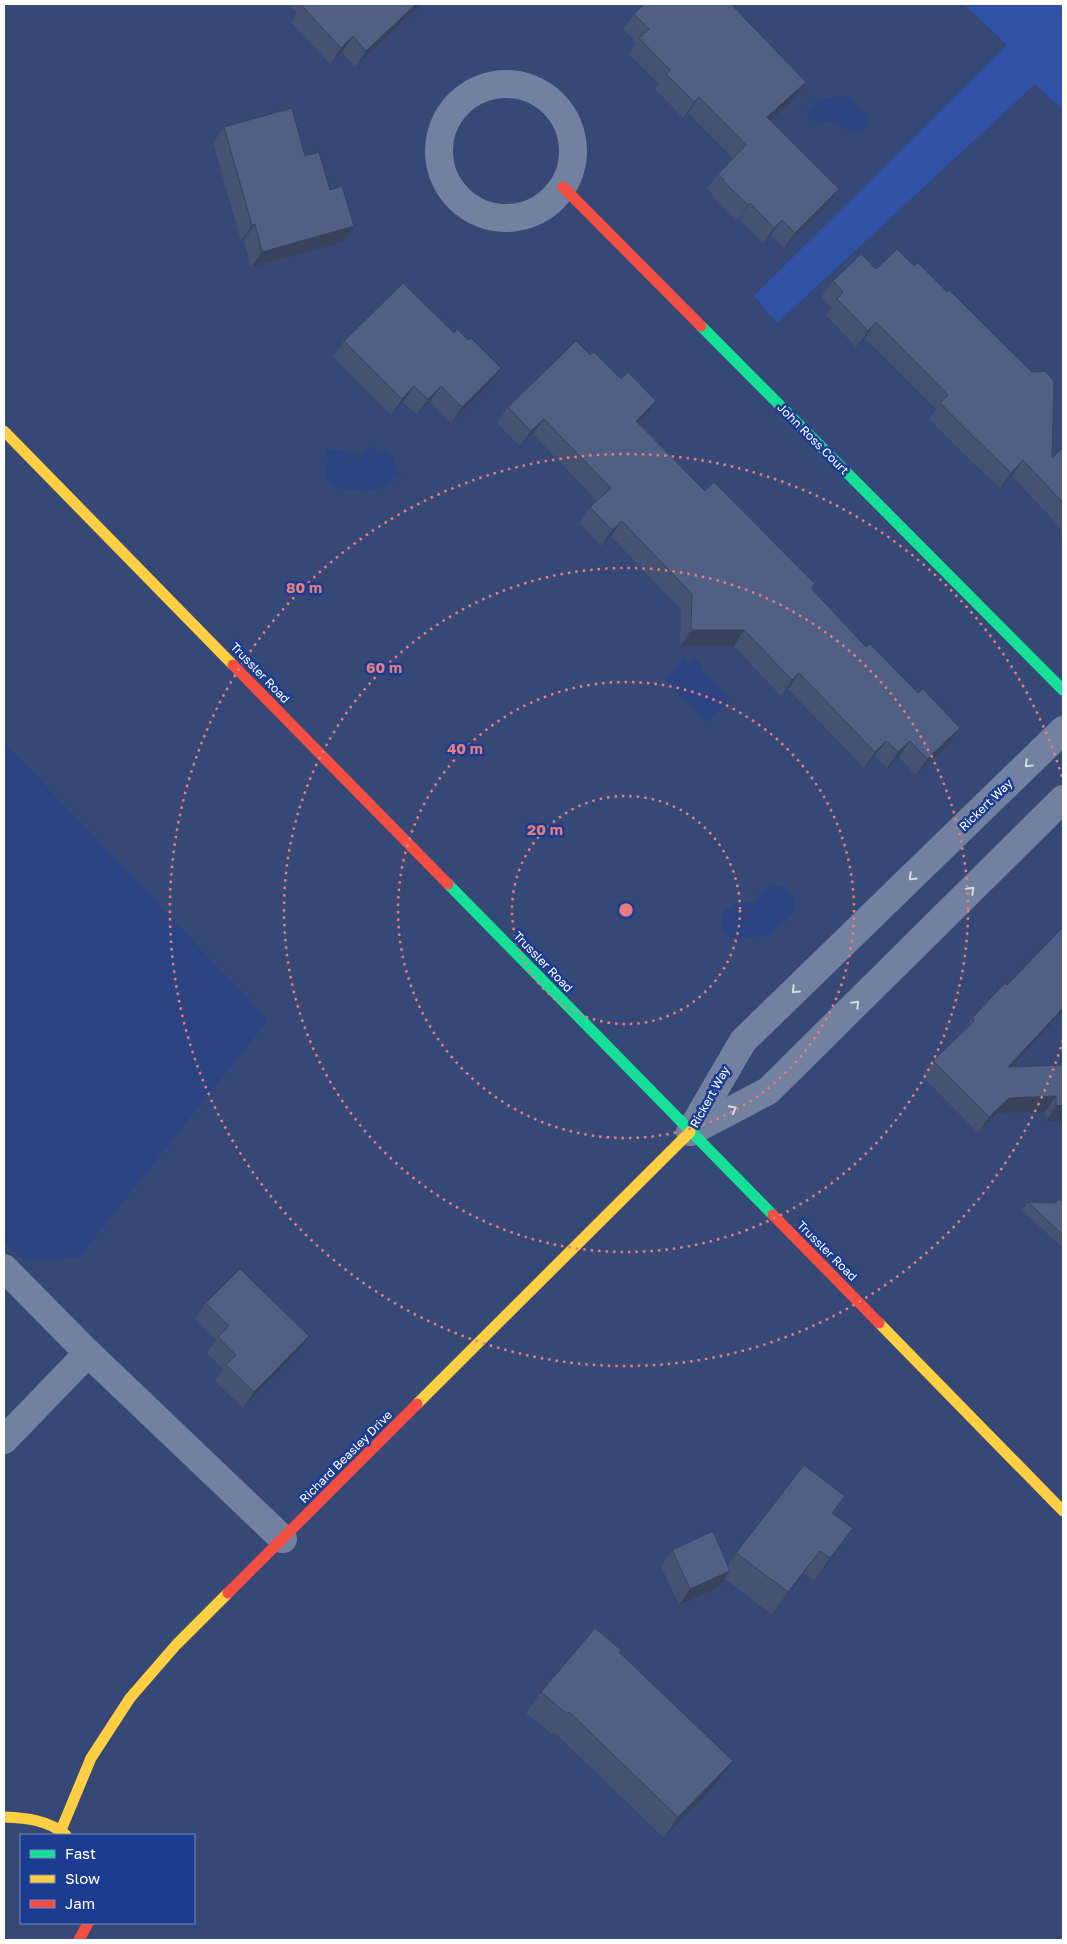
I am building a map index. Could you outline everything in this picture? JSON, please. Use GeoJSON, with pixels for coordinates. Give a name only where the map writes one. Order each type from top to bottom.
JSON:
{"type":"FeatureCollection","features":[{"type":"Feature","properties":{"kind":"street"},"geometry":{"type":"LineString","coordinates":[[503,83],[521,84],[541,92],[557,106],[569,124],[574,144],[572,166],[563,187],[550,202],[533,212],[514,218],[495,217],[476,211],[460,200],[447,183],[439,164],[438,142],[445,122],[455,106],[468,94],[485,86],[503,83]]}},
{"type":"Feature","properties":{"kind":"street","name":"John Ross Court"},"geometry":{"type":"LineString","coordinates":[[563,187],[1063,690]]}},
{"type":"Feature","properties":{"kind":"street","name":"Trussler Road"},"geometry":{"type":"LineString","coordinates":[[4,431],[1063,1511]]}},
{"type":"Feature","properties":{"kind":"street","name":"Rickert Way"},"geometry":{"type":"LineString","coordinates":[[690,1132],[743,1041],[1063,730]]}},
{"type":"Feature","properties":{"kind":"street","name":"Rickert Way"},"geometry":{"type":"LineString","coordinates":[[690,1132],[768,1091],[1063,800]]}},
{"type":"Feature","properties":{"kind":"street","name":"Richard Beasley Drive"},"geometry":{"type":"LineString","coordinates":[[63,1833],[91,1758],[130,1698],[176,1645],[690,1132]]}},
{"type":"Feature","properties":{"kind":"street"},"geometry":{"type":"LineString","coordinates":[[4,1268],[88,1353],[283,1539]]}},
{"type":"Feature","properties":{"kind":"street"},"geometry":{"type":"LineString","coordinates":[[4,1440],[88,1353]]}},
{"type":"Feature","properties":{"kind":"street"},"geometry":{"type":"LineString","coordinates":[[4,1817],[33,1818],[63,1833]]}},
{"type":"Feature","properties":{"kind":"shaded area"},"geometry":{"type":"Polygon","coordinates":[[[964,4],[1063,4],[1063,110],[1035,84],[777,323],[754,296],[1007,45],[964,4]]]}},
{"type":"Feature","properties":{"kind":"shaded area"},"geometry":{"type":"Polygon","coordinates":[[[842,96],[849,98],[854,106],[867,114],[868,124],[861,132],[851,132],[835,122],[820,122],[817,119],[811,122],[807,111],[813,108],[815,101],[842,96]]]}},
{"type":"Feature","properties":{"kind":"shaded area"},"geometry":{"type":"Polygon","coordinates":[[[373,446],[378,452],[383,450],[390,455],[401,476],[393,477],[393,481],[373,491],[340,489],[330,484],[326,475],[329,460],[325,455],[327,450],[336,449],[359,456],[373,446]]]}},
{"type":"Feature","properties":{"kind":"shaded area"},"geometry":{"type":"Polygon","coordinates":[[[685,659],[690,664],[695,659],[703,666],[700,669],[730,698],[707,722],[665,680],[685,659]]]}},
{"type":"Feature","properties":{"kind":"shaded area"},"geometry":{"type":"Polygon","coordinates":[[[4,742],[268,1020],[78,1258],[25,1260],[4,1242],[4,742]]]}},
{"type":"Feature","properties":{"kind":"shaded area"},"geometry":{"type":"Polygon","coordinates":[[[782,886],[791,896],[794,909],[789,917],[771,934],[740,939],[730,937],[722,932],[721,922],[725,910],[735,904],[754,902],[765,890],[782,886]]]}},
{"type":"Feature","properties":{"kind":"building"},"geometry":{"type":"Polygon","coordinates":[[[304,4],[416,4],[366,51],[353,36],[341,48],[302,6],[304,4]]]}},
{"type":"Feature","properties":{"kind":"building"},"geometry":{"type":"Polygon","coordinates":[[[644,4],[731,4],[806,82],[767,117],[839,189],[795,233],[782,220],[774,228],[750,203],[748,205],[723,181],[718,174],[746,145],[699,97],[694,102],[666,74],[670,70],[639,38],[649,29],[634,14],[644,4]]]}},
{"type":"Feature","properties":{"kind":"building"},"geometry":{"type":"Polygon","coordinates":[[[292,108],[305,156],[319,152],[330,190],[342,186],[354,226],[262,252],[255,224],[252,225],[224,127],[292,108]]]}},
{"type":"Feature","properties":{"kind":"building"},"geometry":{"type":"Polygon","coordinates":[[[897,249],[914,266],[918,263],[947,292],[949,290],[1032,372],[1045,371],[1054,381],[1052,458],[1063,447],[1063,503],[1023,460],[1011,473],[940,403],[948,395],[876,322],[868,331],[837,299],[843,292],[833,281],[861,254],[876,269],[897,249]]]}},
{"type":"Feature","properties":{"kind":"building"},"geometry":{"type":"Polygon","coordinates":[[[403,283],[454,333],[457,329],[468,340],[471,338],[501,368],[462,407],[441,386],[428,399],[414,386],[402,399],[344,341],[403,283]]]}},
{"type":"Feature","properties":{"kind":"building"},"geometry":{"type":"Polygon","coordinates":[[[576,341],[590,355],[594,352],[621,379],[628,372],[656,401],[636,421],[705,491],[714,482],[815,584],[811,588],[866,647],[870,644],[918,693],[923,689],[960,728],[927,759],[910,741],[898,752],[886,741],[875,752],[799,673],[792,680],[744,630],[691,630],[692,594],[622,521],[612,530],[590,507],[611,488],[544,419],[531,431],[508,407],[576,341]]]}},
{"type":"Feature","properties":{"kind":"building"},"geometry":{"type":"Polygon","coordinates":[[[1063,927],[1063,1008],[1008,1067],[1063,1065],[1063,1105],[1056,1106],[1056,1096],[1009,1098],[989,1117],[933,1061],[974,1021],[973,1017],[1005,983],[1007,985],[1063,927]]]}},
{"type":"Feature","properties":{"kind":"building"},"geometry":{"type":"Polygon","coordinates":[[[1056,1200],[1063,1200],[1063,1235],[1028,1202],[1056,1203],[1056,1200]]]}},
{"type":"Feature","properties":{"kind":"building"},"geometry":{"type":"Polygon","coordinates":[[[240,1269],[309,1336],[254,1392],[226,1365],[236,1355],[218,1337],[229,1326],[206,1303],[240,1269]]]}},
{"type":"Feature","properties":{"kind":"building"},"geometry":{"type":"Polygon","coordinates":[[[804,1465],[845,1496],[832,1513],[853,1528],[830,1558],[820,1551],[788,1592],[736,1553],[804,1465]]]}},
{"type":"Feature","properties":{"kind":"building"},"geometry":{"type":"Polygon","coordinates":[[[713,1531],[730,1571],[690,1589],[672,1550],[713,1531]]]}},
{"type":"Feature","properties":{"kind":"building"},"geometry":{"type":"Polygon","coordinates":[[[595,1628],[621,1650],[619,1652],[733,1761],[678,1817],[569,1712],[567,1714],[541,1692],[595,1628]]]}},
{"type":"Feature","properties":{"kind":"traffic: fast"},"geometry":{"type":"LineString","coordinates":[[701,326],[1063,690]]}},
{"type":"Feature","properties":{"kind":"traffic: fast"},"geometry":{"type":"LineString","coordinates":[[448,884],[773,1215]]}},
{"type":"Feature","properties":{"kind":"traffic: slow"},"geometry":{"type":"LineString","coordinates":[[4,431],[233,665]]}},
{"type":"Feature","properties":{"kind":"traffic: slow"},"geometry":{"type":"LineString","coordinates":[[417,1404],[690,1132]]}},
{"type":"Feature","properties":{"kind":"traffic: slow"},"geometry":{"type":"LineString","coordinates":[[879,1323],[1063,1511]]}},
{"type":"Feature","properties":{"kind":"traffic: slow"},"geometry":{"type":"LineString","coordinates":[[61,1830],[91,1758],[130,1698],[176,1645],[228,1593]]}},
{"type":"Feature","properties":{"kind":"traffic: slow"},"geometry":{"type":"LineString","coordinates":[[4,1817],[45,1823],[65,1834]]}},
{"type":"Feature","properties":{"kind":"traffic: jam"},"geometry":{"type":"LineString","coordinates":[[563,187],[701,326]]}},
{"type":"Feature","properties":{"kind":"traffic: jam"},"geometry":{"type":"LineString","coordinates":[[233,665],[448,884]]}},
{"type":"Feature","properties":{"kind":"traffic: jam"},"geometry":{"type":"LineString","coordinates":[[773,1215],[879,1323]]}},
{"type":"Feature","properties":{"kind":"traffic: jam"},"geometry":{"type":"LineString","coordinates":[[228,1593],[417,1404]]}},
{"type":"Feature","properties":{"kind":"traffic: jam"},"geometry":{"type":"LineString","coordinates":[[79,1940],[87,1924]]}}]}
